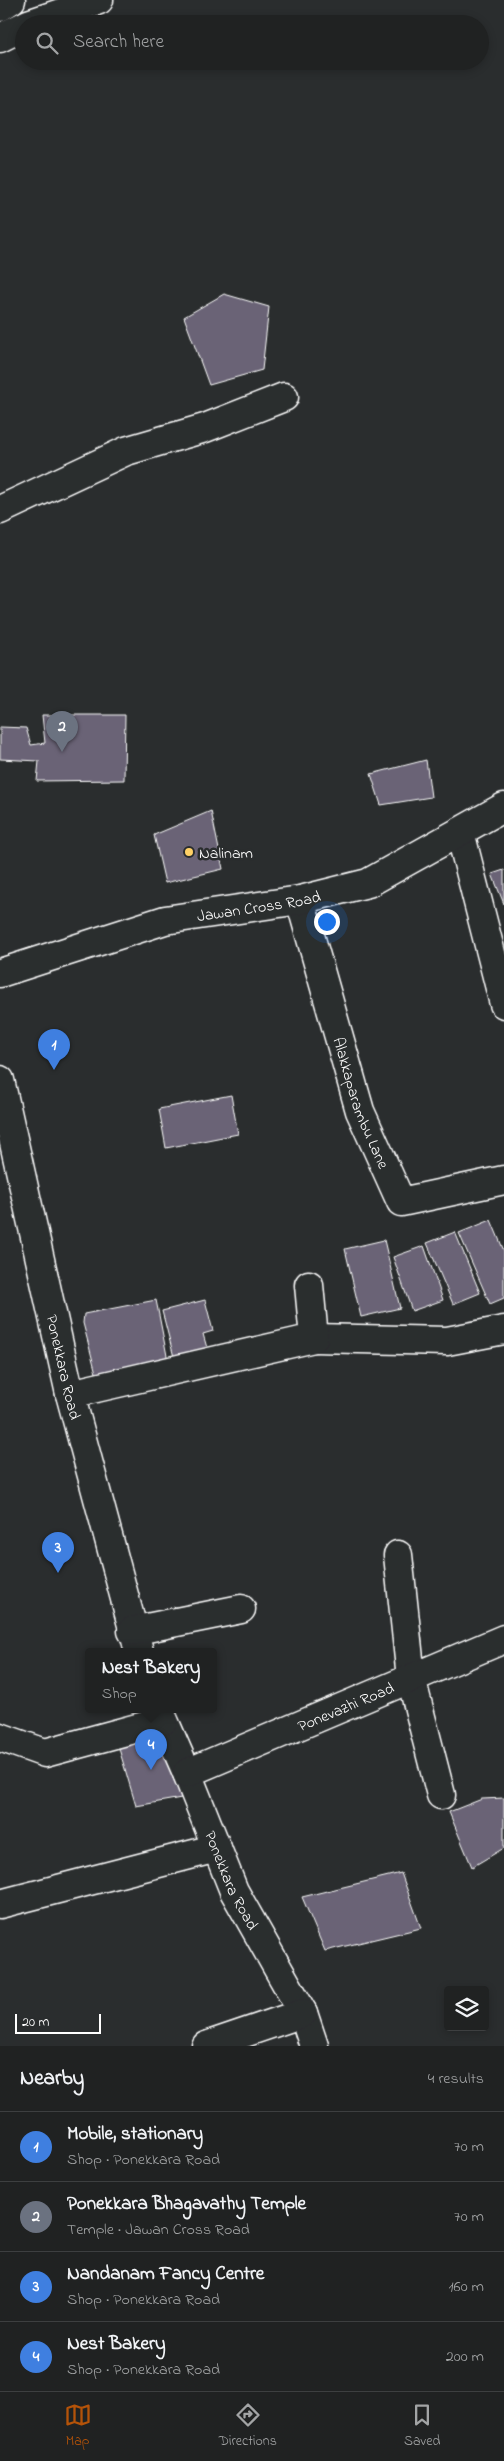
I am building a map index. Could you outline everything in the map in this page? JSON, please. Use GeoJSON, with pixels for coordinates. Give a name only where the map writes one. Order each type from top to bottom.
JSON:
{"type":"FeatureCollection","features":[{"type":"Feature","properties":{"kind":"street"},"geometry":{"type":"LineString","coordinates":[[0,7],[10,0]]}},
{"type":"Feature","properties":{"kind":"street"},"geometry":{"type":"LineString","coordinates":[[55,15],[99,0]]}},
{"type":"Feature","properties":{"kind":"street"},"geometry":{"type":"LineString","coordinates":[[0,38],[15,30]]}},
{"type":"Feature","properties":{"kind":"street"},"geometry":{"type":"LineString","coordinates":[[0,510],[126,451],[205,428],[284,397]]}},
{"type":"Feature","properties":{"kind":"street","name":"Jawan Cross Road"},"geometry":{"type":"LineString","coordinates":[[0,974],[165,920],[300,900],[368,883],[504,808]]}},
{"type":"Feature","properties":{"kind":"street"},"geometry":{"type":"LineString","coordinates":[[460,832],[504,1004]]}},
{"type":"Feature","properties":{"kind":"street","name":"Alakkaparambu Lane"},"geometry":{"type":"LineString","coordinates":[[300,900],[360,1110],[401,1202],[504,1180]]}},
{"type":"Feature","properties":{"kind":"street","name":"Ponekkara Road"},"geometry":{"type":"LineString","coordinates":[[2,1098],[70,1394],[135,1641]]}},
{"type":"Feature","properties":{"kind":"street"},"geometry":{"type":"LineString","coordinates":[[309,1285],[314,1338]]}},
{"type":"Feature","properties":{"kind":"street"},"geometry":{"type":"LineString","coordinates":[[70,1394],[314,1338],[447,1341],[504,1330]]}},
{"type":"Feature","properties":{"kind":"street"},"geometry":{"type":"LineString","coordinates":[[398,1555],[411,1678],[442,1796]]}},
{"type":"Feature","properties":{"kind":"street"},"geometry":{"type":"LineString","coordinates":[[135,1641],[241,1608]]}},
{"type":"Feature","properties":{"kind":"street","name":"Ponevazhi Road"},"geometry":{"type":"LineString","coordinates":[[187,1773],[504,1639]]}},
{"type":"Feature","properties":{"kind":"street"},"geometry":{"type":"LineString","coordinates":[[0,1737],[45,1753],[161,1715]]}},
{"type":"Feature","properties":{"kind":"street","name":"Ponekkara Road"},"geometry":{"type":"LineString","coordinates":[[161,1715],[187,1773],[234,1891],[303,2013],[314,2046]]}},
{"type":"Feature","properties":{"kind":"street"},"geometry":{"type":"LineString","coordinates":[[0,1904],[217,1848]]}},
{"type":"Feature","properties":{"kind":"street"},"geometry":{"type":"LineString","coordinates":[[206,2046],[303,2013]]}},
{"type":"Feature","properties":{"kind":"building"},"geometry":{"type":"Polygon","coordinates":[[[224,294],[269,307],[262,370],[209,385],[184,317],[224,294]]]}},
{"type":"Feature","properties":{"kind":"building"},"geometry":{"type":"Polygon","coordinates":[[[42,715],[125,715],[124,780],[37,781],[39,761],[0,759],[0,727],[26,728],[31,745],[45,743],[42,715]]]}},
{"type":"Feature","properties":{"kind":"building"},"geometry":{"type":"Polygon","coordinates":[[[426,760],[431,797],[381,805],[371,774],[426,760]]]}},
{"type":"Feature","properties":{"kind":"building","name":"Nalinam"},"geometry":{"type":"Polygon","coordinates":[[[211,811],[223,869],[165,883],[154,835],[211,811]]]}},
{"type":"Feature","properties":{"kind":"building"},"geometry":{"type":"Polygon","coordinates":[[[504,870],[504,904],[492,874],[504,870]]]}},
{"type":"Feature","properties":{"kind":"building"},"geometry":{"type":"Polygon","coordinates":[[[231,1095],[238,1134],[166,1148],[159,1109],[231,1095]]]}},
{"type":"Feature","properties":{"kind":"building"},"geometry":{"type":"Polygon","coordinates":[[[491,1220],[504,1251],[504,1298],[490,1304],[459,1233],[491,1220]]]}},
{"type":"Feature","properties":{"kind":"building"},"geometry":{"type":"Polygon","coordinates":[[[455,1232],[480,1293],[453,1304],[427,1243],[455,1232]]]}},
{"type":"Feature","properties":{"kind":"building"},"geometry":{"type":"Polygon","coordinates":[[[384,1240],[400,1308],[361,1317],[345,1249],[384,1240]]]}},
{"type":"Feature","properties":{"kind":"building"},"geometry":{"type":"Polygon","coordinates":[[[424,1246],[443,1300],[412,1311],[393,1257],[424,1246]]]}},
{"type":"Feature","properties":{"kind":"building"},"geometry":{"type":"Polygon","coordinates":[[[156,1300],[169,1366],[109,1378],[96,1373],[83,1323],[84,1314],[156,1300]]]}},
{"type":"Feature","properties":{"kind":"building"},"geometry":{"type":"Polygon","coordinates":[[[205,1300],[213,1331],[203,1334],[207,1348],[174,1357],[162,1311],[205,1300]]]}},
{"type":"Feature","properties":{"kind":"building"},"geometry":{"type":"Polygon","coordinates":[[[160,1727],[187,1797],[136,1806],[117,1742],[160,1727]]]}},
{"type":"Feature","properties":{"kind":"building"},"geometry":{"type":"Polygon","coordinates":[[[504,1798],[504,1848],[472,1867],[449,1812],[482,1799],[504,1798]]]}},
{"type":"Feature","properties":{"kind":"building"},"geometry":{"type":"Polygon","coordinates":[[[401,1873],[421,1928],[325,1951],[302,1897],[401,1873]]]}},
{"type":"Feature","properties":{"kind":"place","name":"Ponekkara Bhagavathy Temple"},"geometry":{"type":"Point","coordinates":[62,752]}},
{"type":"Feature","properties":{"kind":"place","name":"Nalinam"},"geometry":{"type":"Point","coordinates":[189,852]}},
{"type":"Feature","properties":{"kind":"place","name":"Mobile, stationary"},"geometry":{"type":"Point","coordinates":[54,1070]}},
{"type":"Feature","properties":{"kind":"place","name":"Nandanam Fancy Centre"},"geometry":{"type":"Point","coordinates":[58,1573]}},
{"type":"Feature","properties":{"kind":"place","name":"Nest Bakery"},"geometry":{"type":"Point","coordinates":[151,1770]}}]}
